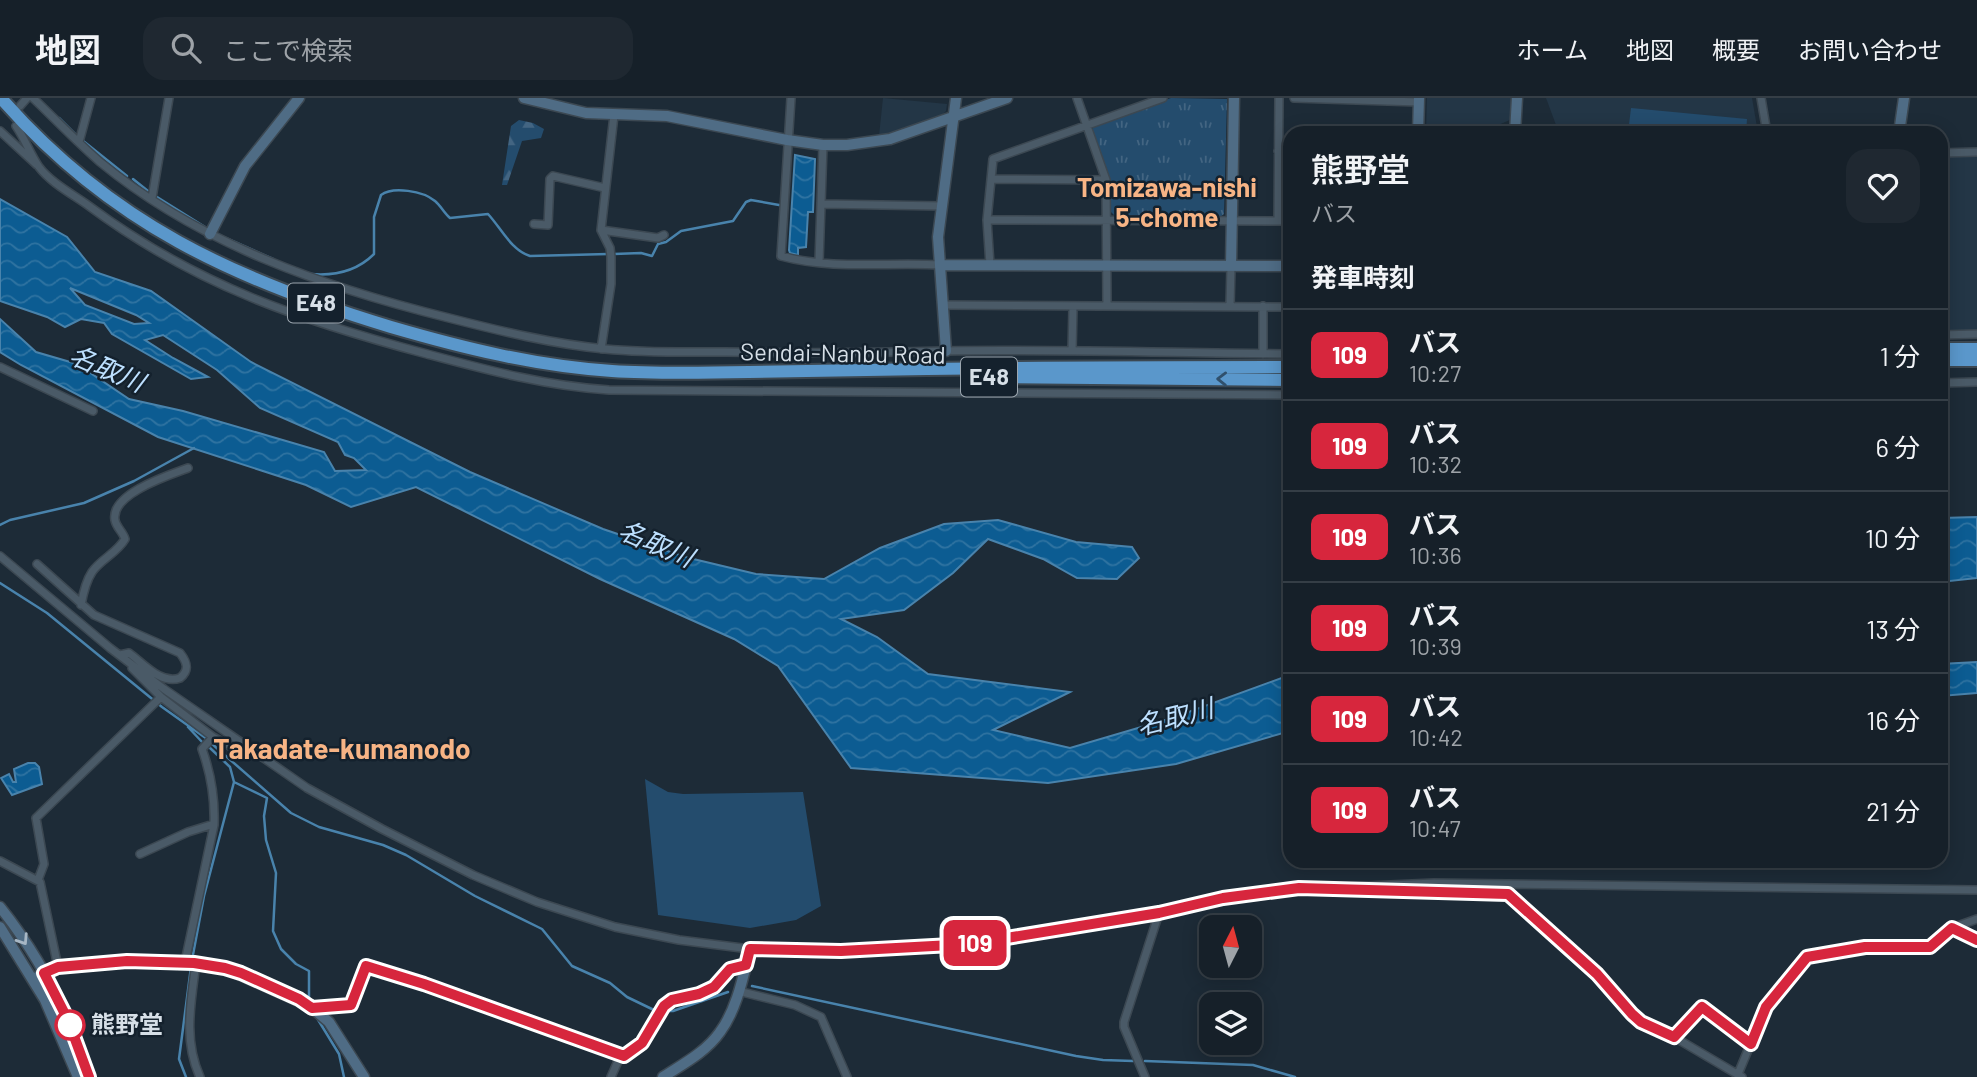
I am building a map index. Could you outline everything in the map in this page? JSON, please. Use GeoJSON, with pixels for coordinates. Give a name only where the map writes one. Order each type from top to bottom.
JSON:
{"type":"FeatureCollection","features":[{"type":"Feature","properties":{"kind":"highway","name":"Sendai-Nanbu Road"},"geometry":{"type":"LineString","coordinates":[[1,98],[54,153],[83,178],[122,207],[209,259],[264,285],[358,317],[503,356],[611,371],[784,376],[1283,380]]}},
{"type":"Feature","properties":{"kind":"highway"},"geometry":{"type":"LineString","coordinates":[[1948,349],[1977,349]]}},
{"type":"Feature","properties":{"kind":"highway"},"geometry":{"type":"LineString","coordinates":[[1948,360],[1977,360]]}},
{"type":"Feature","properties":{"kind":"highway","name":"Sendai-Nanbu Road"},"geometry":{"type":"LineString","coordinates":[[689,373],[974,368],[1283,367]]}},
{"type":"Feature","properties":{"kind":"street"},"geometry":{"type":"LineString","coordinates":[[20,106],[30,98],[100,162],[152,198],[210,234],[276,265],[321,282],[513,334],[601,349],[653,352],[1072,351],[1283,354]]}},
{"type":"Feature","properties":{"kind":"street"},"geometry":{"type":"LineString","coordinates":[[79,142],[91,98]]}},
{"type":"Feature","properties":{"kind":"street"},"geometry":{"type":"LineString","coordinates":[[152,198],[169,98]]}},
{"type":"Feature","properties":{"kind":"street"},"geometry":{"type":"LineString","coordinates":[[210,234],[244,166],[299,98]]}},
{"type":"Feature","properties":{"kind":"street"},"geometry":{"type":"LineString","coordinates":[[524,98],[586,113],[667,116],[823,145],[847,145],[890,139],[1007,98]]}},
{"type":"Feature","properties":{"kind":"street"},"geometry":{"type":"LineString","coordinates":[[791,98],[786,140],[781,256],[800,261],[869,265],[1283,266]]}},
{"type":"Feature","properties":{"kind":"street"},"geometry":{"type":"LineString","coordinates":[[947,351],[938,237],[956,98]]}},
{"type":"Feature","properties":{"kind":"street"},"geometry":{"type":"LineString","coordinates":[[1077,98],[1105,180],[1107,306]]}},
{"type":"Feature","properties":{"kind":"street"},"geometry":{"type":"LineString","coordinates":[[990,265],[987,220],[993,159],[1163,98]]}},
{"type":"Feature","properties":{"kind":"street"},"geometry":{"type":"LineString","coordinates":[[1230,306],[1234,98]]}},
{"type":"Feature","properties":{"kind":"street"},"geometry":{"type":"LineString","coordinates":[[1278,221],[1279,98]]}},
{"type":"Feature","properties":{"kind":"street"},"geometry":{"type":"LineString","coordinates":[[1294,98],[1419,100],[1418,126]]}},
{"type":"Feature","properties":{"kind":"street"},"geometry":{"type":"LineString","coordinates":[[1515,126],[1517,98]]}},
{"type":"Feature","properties":{"kind":"street"},"geometry":{"type":"LineString","coordinates":[[1761,98],[1766,126]]}},
{"type":"Feature","properties":{"kind":"street"},"geometry":{"type":"LineString","coordinates":[[1900,126],[1904,98]]}},
{"type":"Feature","properties":{"kind":"street"},"geometry":{"type":"LineString","coordinates":[[601,349],[611,284],[610,248],[601,230],[614,115]]}},
{"type":"Feature","properties":{"kind":"street"},"geometry":{"type":"LineString","coordinates":[[16,126],[40,168]]}},
{"type":"Feature","properties":{"kind":"street"},"geometry":{"type":"LineString","coordinates":[[0,131],[40,168],[107,219],[188,270],[237,293],[345,332],[548,383],[609,390],[1283,395]]}},
{"type":"Feature","properties":{"kind":"street"},"geometry":{"type":"LineString","coordinates":[[819,261],[823,145]]}},
{"type":"Feature","properties":{"kind":"street"},"geometry":{"type":"LineString","coordinates":[[1278,151],[1283,151]]}},
{"type":"Feature","properties":{"kind":"street"},"geometry":{"type":"LineString","coordinates":[[1948,153],[1977,152]]}},
{"type":"Feature","properties":{"kind":"street"},"geometry":{"type":"LineString","coordinates":[[534,224],[548,225],[550,179],[553,176],[605,188]]}},
{"type":"Feature","properties":{"kind":"street"},"geometry":{"type":"LineString","coordinates":[[990,179],[1105,180]]}},
{"type":"Feature","properties":{"kind":"street"},"geometry":{"type":"LineString","coordinates":[[821,204],[942,206]]}},
{"type":"Feature","properties":{"kind":"street"},"geometry":{"type":"LineString","coordinates":[[987,220],[1283,221]]}},
{"type":"Feature","properties":{"kind":"street"},"geometry":{"type":"LineString","coordinates":[[601,230],[646,233],[658,238],[664,235]]}},
{"type":"Feature","properties":{"kind":"street"},"geometry":{"type":"LineString","coordinates":[[942,305],[1283,307]]}},
{"type":"Feature","properties":{"kind":"street"},"geometry":{"type":"LineString","coordinates":[[1263,354],[1264,306]]}},
{"type":"Feature","properties":{"kind":"street"},"geometry":{"type":"LineString","coordinates":[[1072,351],[1073,307]]}},
{"type":"Feature","properties":{"kind":"street"},"geometry":{"type":"LineString","coordinates":[[1948,335],[1977,334]]}},
{"type":"Feature","properties":{"kind":"street"},"geometry":{"type":"LineString","coordinates":[[0,367],[93,411]]}},
{"type":"Feature","properties":{"kind":"street"},"geometry":{"type":"LineString","coordinates":[[1948,383],[1977,382]]}},
{"type":"Feature","properties":{"kind":"street"},"geometry":{"type":"LineString","coordinates":[[81,605],[83,592],[93,571],[118,551],[125,539],[115,521],[115,513],[124,498],[188,468]]}},
{"type":"Feature","properties":{"kind":"street"},"geometry":{"type":"LineString","coordinates":[[0,556],[123,658],[307,788],[382,829],[537,902],[615,927],[679,940],[750,949],[841,951],[970,944],[1159,913],[1223,898],[1316,887],[1447,883],[1977,890]]}},
{"type":"Feature","properties":{"kind":"street"},"geometry":{"type":"LineString","coordinates":[[37,564],[81,605],[107,623],[174,649],[183,657],[187,668],[180,678],[170,680],[162,678],[129,653],[123,658]]}},
{"type":"Feature","properties":{"kind":"street"},"geometry":{"type":"LineString","coordinates":[[123,658],[158,701],[213,737],[243,753],[259,756]]}},
{"type":"Feature","properties":{"kind":"street"},"geometry":{"type":"LineString","coordinates":[[58,967],[38,880],[44,864],[36,818],[158,701]]}},
{"type":"Feature","properties":{"kind":"street"},"geometry":{"type":"LineString","coordinates":[[200,1077],[192,1055],[188,1021],[191,962],[215,807],[202,750],[213,737]]}},
{"type":"Feature","properties":{"kind":"street"},"geometry":{"type":"LineString","coordinates":[[141,854],[188,832],[214,824]]}},
{"type":"Feature","properties":{"kind":"street"},"geometry":{"type":"LineString","coordinates":[[0,861],[38,880]]}},
{"type":"Feature","properties":{"kind":"street"},"geometry":{"type":"LineString","coordinates":[[1316,887],[1344,891],[1508,894],[1597,974],[1641,1022],[1674,1037],[1740,1075],[1766,1007],[1807,957],[1865,947],[1930,947],[1952,928],[1977,919]]}},
{"type":"Feature","properties":{"kind":"street"},"geometry":{"type":"LineString","coordinates":[[0,907],[44,973],[68,1020],[89,1077]]}},
{"type":"Feature","properties":{"kind":"street"},"geometry":{"type":"LineString","coordinates":[[1144,1077],[1124,1022],[1159,913]]}},
{"type":"Feature","properties":{"kind":"street"},"geometry":{"type":"LineString","coordinates":[[0,927],[33,979],[57,1024],[78,1077]]}},
{"type":"Feature","properties":{"kind":"street"},"geometry":{"type":"LineString","coordinates":[[1952,928],[1977,940]]}},
{"type":"Feature","properties":{"kind":"street"},"geometry":{"type":"LineString","coordinates":[[663,1077],[699,1053],[719,1033],[730,1016],[750,949]]}},
{"type":"Feature","properties":{"kind":"street"},"geometry":{"type":"LineString","coordinates":[[33,979],[58,967],[127,961],[191,962],[225,968],[299,999],[312,1008],[329,1022],[364,1077]]}},
{"type":"Feature","properties":{"kind":"street"},"geometry":{"type":"LineString","coordinates":[[611,1077],[619,1059],[642,1043],[664,1006],[672,1000],[699,994],[714,987],[730,969],[746,965]]}},
{"type":"Feature","properties":{"kind":"street"},"geometry":{"type":"LineString","coordinates":[[312,1008],[351,1005],[366,966],[424,984],[624,1056]]}},
{"type":"Feature","properties":{"kind":"street"},"geometry":{"type":"LineString","coordinates":[[738,991],[795,1005],[821,1017],[847,1077]]}},
{"type":"Feature","properties":{"kind":"street"},"geometry":{"type":"LineString","coordinates":[[1674,1037],[1702,1007],[1751,1044]]}},
{"type":"Feature","properties":{"kind":"shaded area"},"geometry":{"type":"Polygon","coordinates":[[[883,98],[947,104],[946,111],[941,116],[879,136],[883,98]]]}},
{"type":"Feature","properties":{"kind":"shaded area"},"geometry":{"type":"Polygon","coordinates":[[[1427,98],[1513,98],[1512,119],[1496,126],[1426,126],[1427,98]]]}},
{"type":"Feature","properties":{"kind":"shaded area"},"geometry":{"type":"Polygon","coordinates":[[[1546,98],[1752,98],[1757,126],[1556,126],[1546,98]]]}},
{"type":"Feature","properties":{"kind":"shaded area"},"geometry":{"type":"Polygon","coordinates":[[[1977,156],[1977,330],[1948,332],[1948,157],[1977,156]]]}},
{"type":"Feature","properties":{"kind":"green space"},"geometry":{"type":"Polygon","coordinates":[[[1171,98],[1227,99],[1224,214],[1220,217],[1115,216],[1111,212],[1110,179],[1092,129],[1095,124],[1171,98]]]}},
{"type":"Feature","properties":{"kind":"green space"},"geometry":{"type":"Polygon","coordinates":[[[1631,108],[1747,119],[1746,126],[1629,126],[1631,108]]]}},
{"type":"Feature","properties":{"kind":"green space"},"geometry":{"type":"Polygon","coordinates":[[[519,120],[544,129],[541,138],[522,141],[507,185],[502,185],[511,126],[519,120]]]}},
{"type":"Feature","properties":{"kind":"green space"},"geometry":{"type":"Polygon","coordinates":[[[645,779],[668,792],[683,794],[803,792],[821,906],[796,920],[750,928],[658,915],[645,779]]]}},
{"type":"Feature","properties":{"kind":"water"},"geometry":{"type":"Polygon","coordinates":[[[795,155],[815,159],[813,212],[808,212],[806,247],[798,248],[798,255],[790,253],[789,250],[795,155]]]}},
{"type":"Feature","properties":{"kind":"water","name":"名取川"},"geometry":{"type":"Polygon","coordinates":[[[0,199],[67,237],[95,272],[151,291],[251,362],[470,472],[603,529],[685,557],[756,574],[824,579],[880,548],[944,524],[998,520],[1076,542],[1132,547],[1139,558],[1117,579],[1077,578],[1043,559],[988,539],[953,573],[904,610],[841,619],[877,637],[928,674],[1070,692],[993,730],[1070,748],[1172,718],[1283,678],[1283,733],[1176,764],[1048,783],[851,768],[778,666],[734,639],[600,579],[416,487],[351,507],[306,485],[158,437],[0,352],[0,319],[36,352],[77,364],[129,399],[183,411],[324,452],[335,471],[366,470],[354,458],[345,455],[338,442],[260,408],[217,370],[163,335],[145,340],[208,377],[191,379],[112,334],[104,323],[81,319],[65,327],[47,317],[0,301],[0,199]],[[70,288],[85,305],[134,324],[149,323],[70,288]]]}},
{"type":"Feature","properties":{"kind":"water"},"geometry":{"type":"Polygon","coordinates":[[[1977,517],[1977,578],[1948,581],[1948,518],[1977,517]]]}},
{"type":"Feature","properties":{"kind":"water"},"geometry":{"type":"Polygon","coordinates":[[[1977,662],[1977,693],[1948,695],[1948,664],[1977,662]]]}},
{"type":"Feature","properties":{"kind":"water"},"geometry":{"type":"Polygon","coordinates":[[[35,763],[39,767],[42,784],[12,795],[1,778],[9,774],[13,782],[16,782],[14,769],[35,763]]]}},
{"type":"Feature","properties":{"kind":"waterway"},"geometry":{"type":"LineString","coordinates":[[59,118],[77,136]]}},
{"type":"Feature","properties":{"kind":"waterway"},"geometry":{"type":"LineString","coordinates":[[82,140],[127,176]]}},
{"type":"Feature","properties":{"kind":"waterway"},"geometry":{"type":"LineString","coordinates":[[133,179],[148,191]]}},
{"type":"Feature","properties":{"kind":"waterway"},"geometry":{"type":"LineString","coordinates":[[311,274],[345,271],[360,265],[374,254],[374,217],[381,195],[393,191],[408,191],[430,198],[450,218],[488,214],[512,244],[530,256],[608,254]]}},
{"type":"Feature","properties":{"kind":"waterway"},"geometry":{"type":"LineString","coordinates":[[157,197],[205,227]]}},
{"type":"Feature","properties":{"kind":"waterway"},"geometry":{"type":"LineString","coordinates":[[614,254],[641,253],[652,256],[658,244],[666,242],[681,231],[733,221],[746,202],[751,200],[779,205]]}},
{"type":"Feature","properties":{"kind":"waterway"},"geometry":{"type":"LineString","coordinates":[[221,236],[273,259]]}},
{"type":"Feature","properties":{"kind":"waterway"},"geometry":{"type":"LineString","coordinates":[[0,525],[10,520],[84,503],[134,481],[194,448]]}},
{"type":"Feature","properties":{"kind":"waterway"},"geometry":{"type":"LineString","coordinates":[[0,583],[47,613],[162,707],[207,739]]}},
{"type":"Feature","properties":{"kind":"waterway"},"geometry":{"type":"LineString","coordinates":[[188,727],[203,743]]}},
{"type":"Feature","properties":{"kind":"waterway"},"geometry":{"type":"LineString","coordinates":[[211,743],[291,813],[319,827],[383,845],[406,855],[475,896],[542,929],[572,966],[610,983],[627,997],[656,1011]]}},
{"type":"Feature","properties":{"kind":"waterway"},"geometry":{"type":"LineString","coordinates":[[192,960],[204,896],[234,782],[230,767],[209,747]]}},
{"type":"Feature","properties":{"kind":"waterway"},"geometry":{"type":"LineString","coordinates":[[234,782],[267,798],[264,816],[266,840],[276,873],[273,931],[281,949],[296,964],[309,971],[309,999]]}},
{"type":"Feature","properties":{"kind":"waterway"},"geometry":{"type":"LineString","coordinates":[[186,1077],[179,1059],[191,967]]}},
{"type":"Feature","properties":{"kind":"waterway"},"geometry":{"type":"LineString","coordinates":[[752,986],[1076,1056],[1133,1061]]}},
{"type":"Feature","properties":{"kind":"waterway"},"geometry":{"type":"LineString","coordinates":[[662,1011],[673,1011],[728,992]]}},
{"type":"Feature","properties":{"kind":"waterway"},"geometry":{"type":"LineString","coordinates":[[317,1018],[339,1054],[344,1077]]}},
{"type":"Feature","properties":{"kind":"waterway"},"geometry":{"type":"LineString","coordinates":[[1145,1061],[1253,1065],[1295,1077]]}},
{"type":"Feature","properties":{"kind":"bus line","name":"109"},"geometry":{"type":"LineString","coordinates":[[89,1077],[68,1020],[44,973],[51,969],[152,960],[202,964],[241,973],[299,999],[312,1008],[351,1005],[366,966],[424,984],[624,1056],[642,1043],[664,1006],[672,1000],[699,994],[714,987],[730,969],[746,965],[750,949],[841,951],[970,944],[1159,913],[1223,898],[1299,888],[1508,894],[1597,974],[1641,1022],[1674,1037],[1702,1007],[1751,1044],[1766,1007],[1807,957],[1865,947],[1930,947],[1952,928],[1977,940]]}},
{"type":"Feature","properties":{"kind":"place","name":"熊野堂"},"geometry":{"type":"Point","coordinates":[70,1025]}},
{"type":"Feature","properties":{"kind":"district","name":"Tomizawa-nishi 5-chome"},"geometry":{"type":"Point","coordinates":[1167,203]}},
{"type":"Feature","properties":{"kind":"district","name":"Takadate-kumanodo"},"geometry":{"type":"Point","coordinates":[342,749]}}]}
